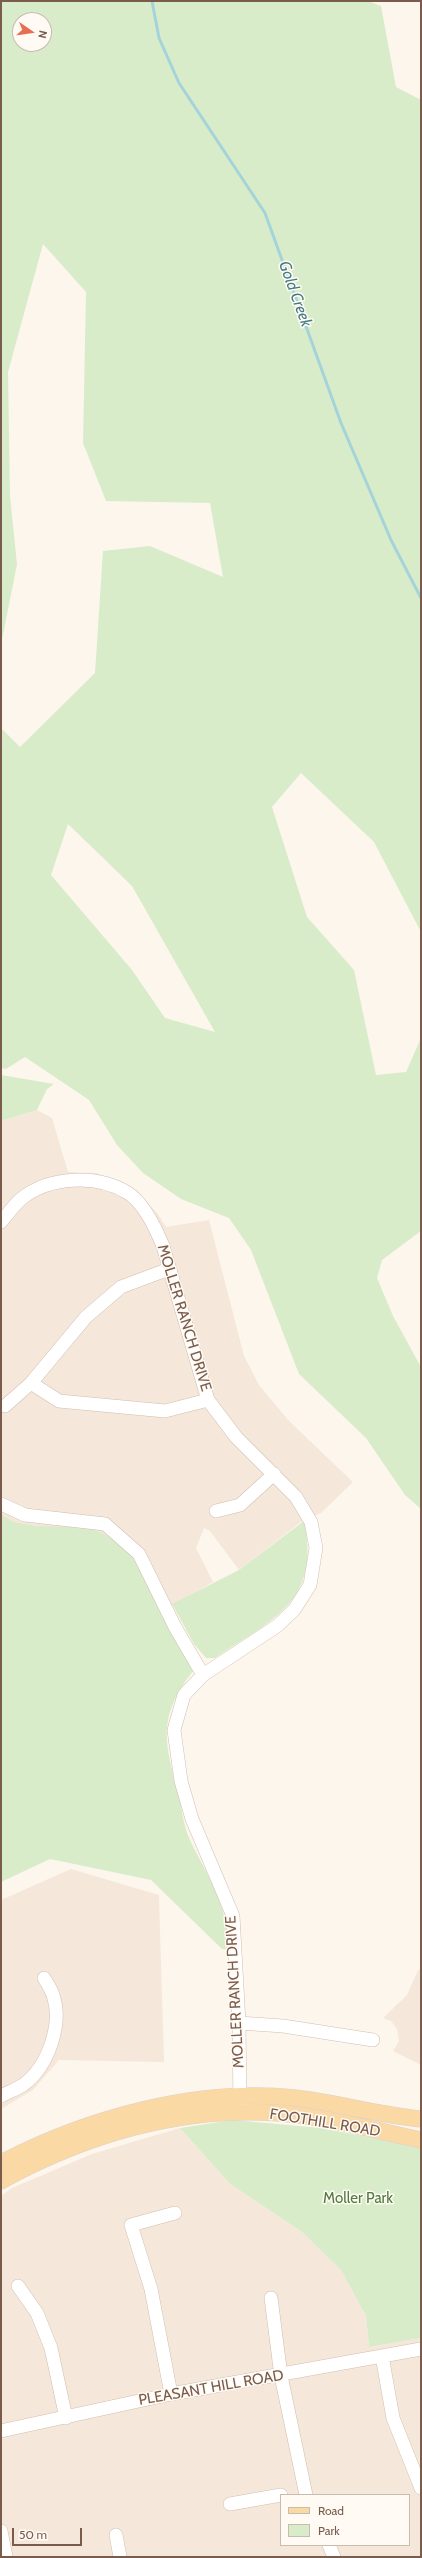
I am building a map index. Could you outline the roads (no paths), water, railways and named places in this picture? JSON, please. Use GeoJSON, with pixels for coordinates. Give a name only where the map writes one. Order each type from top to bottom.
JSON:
{"type":"FeatureCollection","features":[{"type":"Feature","properties":{"kind":"main road","name":"FOOTHILL ROAD"},"geometry":{"type":"LineString","coordinates":[[1,2163],[60,2136],[117,2116],[192,2102],[239,2096],[296,2098],[421,2119]]}},
{"type":"Feature","properties":{"kind":"main road","name":"FOOTHILL ROAD"},"geometry":{"type":"LineString","coordinates":[[1,2181],[66,2150],[126,2129],[193,2115],[240,2112],[306,2116],[421,2140]]}},
{"type":"Feature","properties":{"kind":"street","name":"MOLLER RANCH DRIVE"},"geometry":{"type":"LineString","coordinates":[[1,1222],[21,1199],[45,1185],[75,1179],[104,1184],[129,1194],[153,1222],[163,1246],[208,1400],[236,1438],[296,1497],[311,1522],[316,1548],[312,1578],[305,1594],[294,1610],[277,1626],[203,1675],[184,1695],[174,1730],[181,1781],[192,1819],[233,1916],[239,2023],[240,2112]]}},
{"type":"Feature","properties":{"kind":"street"},"geometry":{"type":"LineString","coordinates":[[5,1406],[31,1383],[86,1317],[121,1287],[169,1269]]}},
{"type":"Feature","properties":{"kind":"street"},"geometry":{"type":"LineString","coordinates":[[31,1383],[59,1401],[165,1411],[208,1400]]}},
{"type":"Feature","properties":{"kind":"street"},"geometry":{"type":"LineString","coordinates":[[216,1511],[240,1505],[274,1474]]}},
{"type":"Feature","properties":{"kind":"street"},"geometry":{"type":"LineString","coordinates":[[1,1504],[25,1515],[104,1524],[139,1554],[175,1627],[203,1675]]}},
{"type":"Feature","properties":{"kind":"street"},"geometry":{"type":"LineString","coordinates":[[1,2096],[24,2085],[35,2074],[49,2050],[54,2032],[55,2016],[53,1995],[44,1978]]}},
{"type":"Feature","properties":{"kind":"street"},"geometry":{"type":"LineString","coordinates":[[239,2023],[283,2026],[373,2040]]}},
{"type":"Feature","properties":{"kind":"street"},"geometry":{"type":"LineString","coordinates":[[171,2394],[151,2289],[131,2224],[175,2213]]}},
{"type":"Feature","properties":{"kind":"street"},"geometry":{"type":"LineString","coordinates":[[18,2286],[38,2313],[51,2348],[66,2418]]}},
{"type":"Feature","properties":{"kind":"street"},"geometry":{"type":"LineString","coordinates":[[271,2298],[281,2376],[305,2493],[293,2494]]}},
{"type":"Feature","properties":{"kind":"street","name":"PLEASANT HILL ROAD"},"geometry":{"type":"LineString","coordinates":[[1,2431],[171,2394],[281,2376],[421,2349]]}},
{"type":"Feature","properties":{"kind":"street"},"geometry":{"type":"LineString","coordinates":[[382,2356],[393,2418],[421,2488]]}},
{"type":"Feature","properties":{"kind":"street"},"geometry":{"type":"LineString","coordinates":[[230,2504],[280,2495]]}},
{"type":"Feature","properties":{"kind":"street"},"geometry":{"type":"LineString","coordinates":[[1,2531],[6,2557]]}},
{"type":"Feature","properties":{"kind":"street"},"geometry":{"type":"LineString","coordinates":[[116,2535],[120,2557]]}},
{"type":"Feature","properties":{"kind":"street"},"geometry":{"type":"LineString","coordinates":[[329,2546],[334,2557]]}},
{"type":"Feature","properties":{"kind":"waterway","name":"Gold Creek"},"geometry":{"type":"LineString","coordinates":[[152,1],[159,38],[179,83],[265,213],[341,423],[391,540],[421,598]]}},
{"type":"Feature","properties":{"kind":"park label","name":"Moller Park"},"geometry":{"type":"Point","coordinates":[358,2199]}}]}
